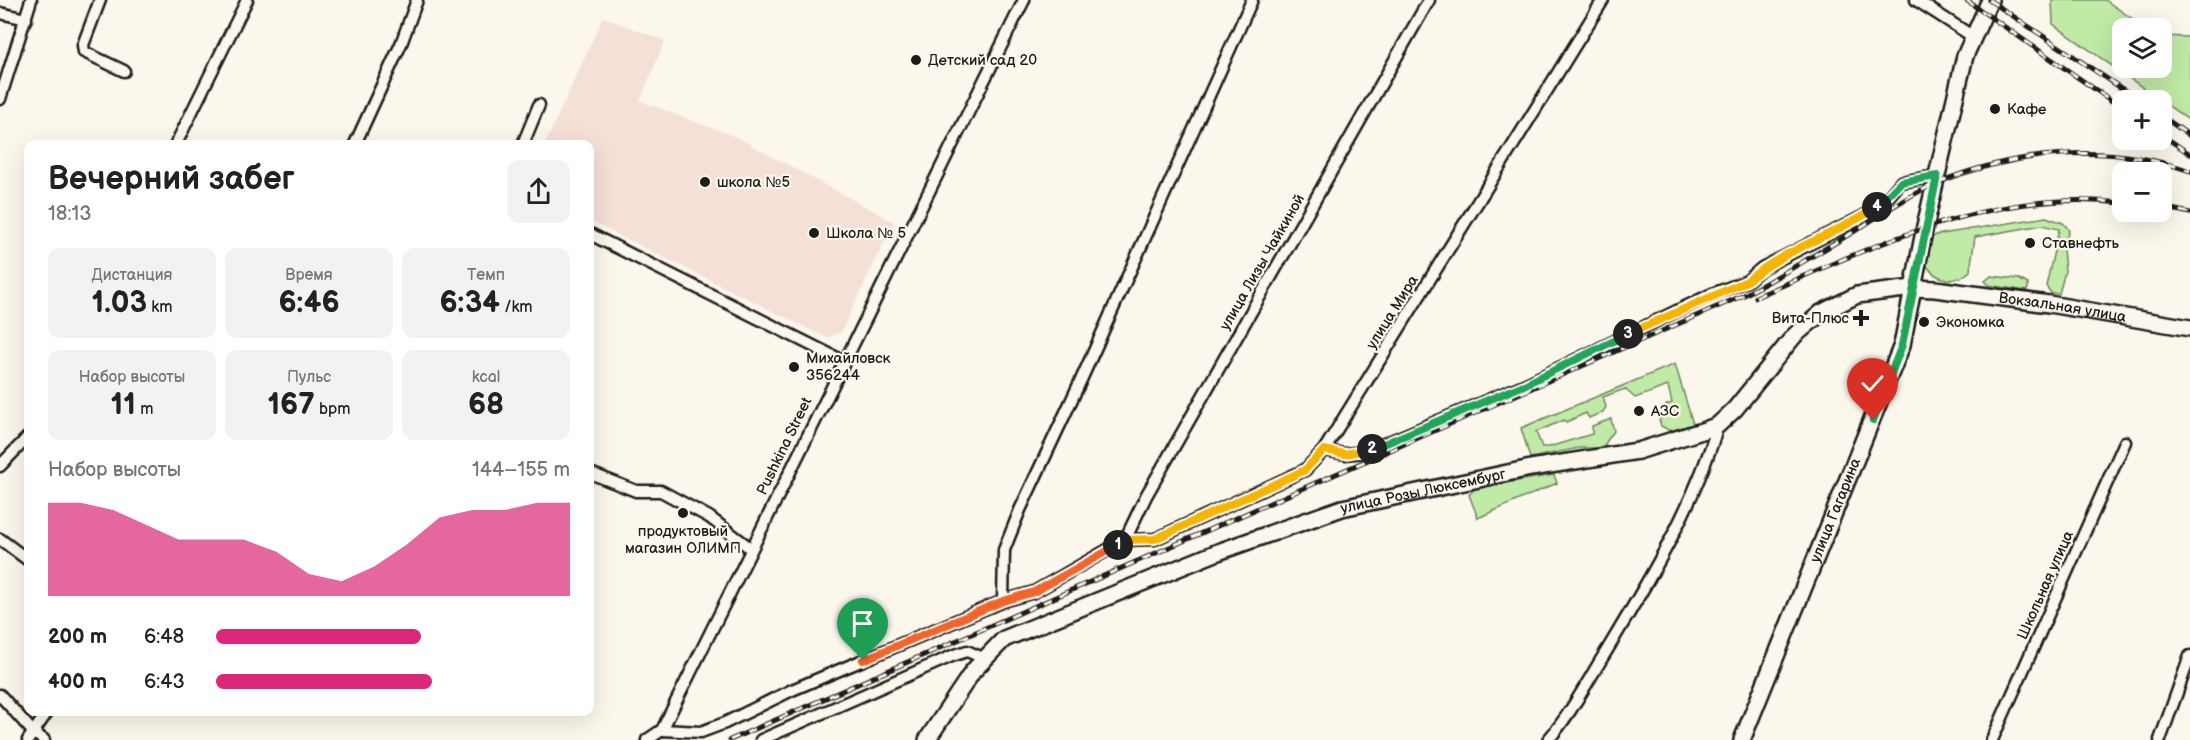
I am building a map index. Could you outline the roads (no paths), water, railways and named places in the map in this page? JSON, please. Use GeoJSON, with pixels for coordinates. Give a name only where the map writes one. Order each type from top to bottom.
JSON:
{"type":"FeatureCollection","features":[{"type":"Feature","properties":{"kind":"main road","name":"улица Гагарина"},"geometry":{"type":"LineString","coordinates":[[1742,740],[1902,345],[1937,176],[1972,36],[1990,0]]}},
{"type":"Feature","properties":{"kind":"main road","name":"улица Розы Люксембург"},"geometry":{"type":"LineString","coordinates":[[927,740],[955,695],[983,658],[1004,639],[1218,552],[1342,508],[1531,468],[1627,453],[1718,424],[1735,409],[1794,336],[1821,313],[1857,295],[1913,288],[1935,289]]}},
{"type":"Feature","properties":{"kind":"main road","name":"Вокзальная улица"},"geometry":{"type":"LineString","coordinates":[[1935,289],[2049,304],[2190,328]]}},
{"type":"Feature","properties":{"kind":"street"},"geometry":{"type":"LineString","coordinates":[[0,99],[31,0]]}},
{"type":"Feature","properties":{"kind":"street"},"geometry":{"type":"LineString","coordinates":[[100,0],[83,45],[84,52],[124,71]]}},
{"type":"Feature","properties":{"kind":"street"},"geometry":{"type":"LineString","coordinates":[[178,140],[247,0]]}},
{"type":"Feature","properties":{"kind":"street"},"geometry":{"type":"LineString","coordinates":[[358,140],[401,44],[417,0]]}},
{"type":"Feature","properties":{"kind":"street","name":"Pushkina Street"},"geometry":{"type":"LineString","coordinates":[[662,730],[750,548],[1024,0]]}},
{"type":"Feature","properties":{"kind":"street"},"geometry":{"type":"LineString","coordinates":[[1003,601],[1004,550],[1020,510],[1252,0]]}},
{"type":"Feature","properties":{"kind":"street","name":"улица Лизы Чайкиной"},"geometry":{"type":"LineString","coordinates":[[1125,540],[1146,496],[1429,0]]}},
{"type":"Feature","properties":{"kind":"street","name":"улица Мира"},"geometry":{"type":"LineString","coordinates":[[1125,540],[1155,539],[1305,470],[1324,450],[1603,0]]}},
{"type":"Feature","properties":{"kind":"street"},"geometry":{"type":"LineString","coordinates":[[1916,0],[1972,36]]}},
{"type":"Feature","properties":{"kind":"street"},"geometry":{"type":"LineString","coordinates":[[0,13],[26,19]]}},
{"type":"Feature","properties":{"kind":"street"},"geometry":{"type":"LineString","coordinates":[[525,140],[539,105]]}},
{"type":"Feature","properties":{"kind":"street"},"geometry":{"type":"LineString","coordinates":[[1324,450],[1345,454],[1365,452],[1524,385],[1712,294],[1747,281],[1762,268],[1864,216],[1884,202],[1901,182],[1937,176]]}},
{"type":"Feature","properties":{"kind":"street"},"geometry":{"type":"LineString","coordinates":[[594,236],[843,361]]}},
{"type":"Feature","properties":{"kind":"street"},"geometry":{"type":"LineString","coordinates":[[1548,740],[1574,704],[1622,626],[1687,509],[1708,458],[1718,424]]}},
{"type":"Feature","properties":{"kind":"street"},"geometry":{"type":"LineString","coordinates":[[0,466],[24,441]]}},
{"type":"Feature","properties":{"kind":"street","name":"Школьная улица"},"geometry":{"type":"LineString","coordinates":[[1992,740],[2125,442]]}},
{"type":"Feature","properties":{"kind":"street"},"geometry":{"type":"LineString","coordinates":[[594,475],[636,491],[661,491],[709,517],[750,548]]}},
{"type":"Feature","properties":{"kind":"street"},"geometry":{"type":"LineString","coordinates":[[0,539],[24,557]]}},
{"type":"Feature","properties":{"kind":"street"},"geometry":{"type":"LineString","coordinates":[[646,740],[662,730],[701,732],[792,690],[1003,601],[1034,592],[1125,540]]}},
{"type":"Feature","properties":{"kind":"street"},"geometry":{"type":"LineString","coordinates":[[761,740],[952,656],[967,651],[983,658]]}},
{"type":"Feature","properties":{"kind":"street"},"geometry":{"type":"LineString","coordinates":[[2160,740],[2190,656]]}},
{"type":"Feature","properties":{"kind":"street"},"geometry":{"type":"LineString","coordinates":[[0,695],[31,736],[44,740]]}},
{"type":"Feature","properties":{"kind":"street"},"geometry":{"type":"LineString","coordinates":[[31,736],[45,716]]}},
{"type":"Feature","properties":{"kind":"railway"},"geometry":{"type":"LineString","coordinates":[[1966,0],[2112,101]]}},
{"type":"Feature","properties":{"kind":"railway"},"geometry":{"type":"LineString","coordinates":[[1989,0],[2124,90]]}},
{"type":"Feature","properties":{"kind":"railway"},"geometry":{"type":"LineString","coordinates":[[2172,123],[2190,136]]}},
{"type":"Feature","properties":{"kind":"railway"},"geometry":{"type":"LineString","coordinates":[[2172,142],[2190,154]]}},
{"type":"Feature","properties":{"kind":"railway"},"geometry":{"type":"LineString","coordinates":[[730,740],[1744,295],[1937,183],[1998,164],[2030,157],[2062,154],[2127,156],[2190,171]]}},
{"type":"Feature","properties":{"kind":"railway"},"geometry":{"type":"LineString","coordinates":[[1756,297],[1844,259],[1934,225],[2026,204],[2074,200],[2112,202]]}},
{"type":"Feature","properties":{"kind":"railway"},"geometry":{"type":"LineString","coordinates":[[2172,209],[2190,213]]}},
{"type":"Feature","properties":{"kind":"place","name":"Детский сад 20"},"geometry":{"type":"Point","coordinates":[916,60]}},
{"type":"Feature","properties":{"kind":"place","name":"Кафе"},"geometry":{"type":"Point","coordinates":[1995,109]}},
{"type":"Feature","properties":{"kind":"place","name":"школа №5"},"geometry":{"type":"Point","coordinates":[705,182]}},
{"type":"Feature","properties":{"kind":"place","name":"Школа № 5"},"geometry":{"type":"Point","coordinates":[814,233]}},
{"type":"Feature","properties":{"kind":"place","name":"Ставнефть"},"geometry":{"type":"Point","coordinates":[2030,243]}},
{"type":"Feature","properties":{"kind":"place","name":"Вита-Плюс"},"geometry":{"type":"Point","coordinates":[1861,318]}},
{"type":"Feature","properties":{"kind":"place","name":"Экономка"},"geometry":{"type":"Point","coordinates":[1924,322]}},
{"type":"Feature","properties":{"kind":"place","name":"Михайловск 356244"},"geometry":{"type":"Point","coordinates":[794,367]}},
{"type":"Feature","properties":{"kind":"place","name":"АЗС"},"geometry":{"type":"Point","coordinates":[1639,411]}},
{"type":"Feature","properties":{"kind":"place","name":"продуктовый магазин ОЛИМП"},"geometry":{"type":"Point","coordinates":[683,513]}}]}
